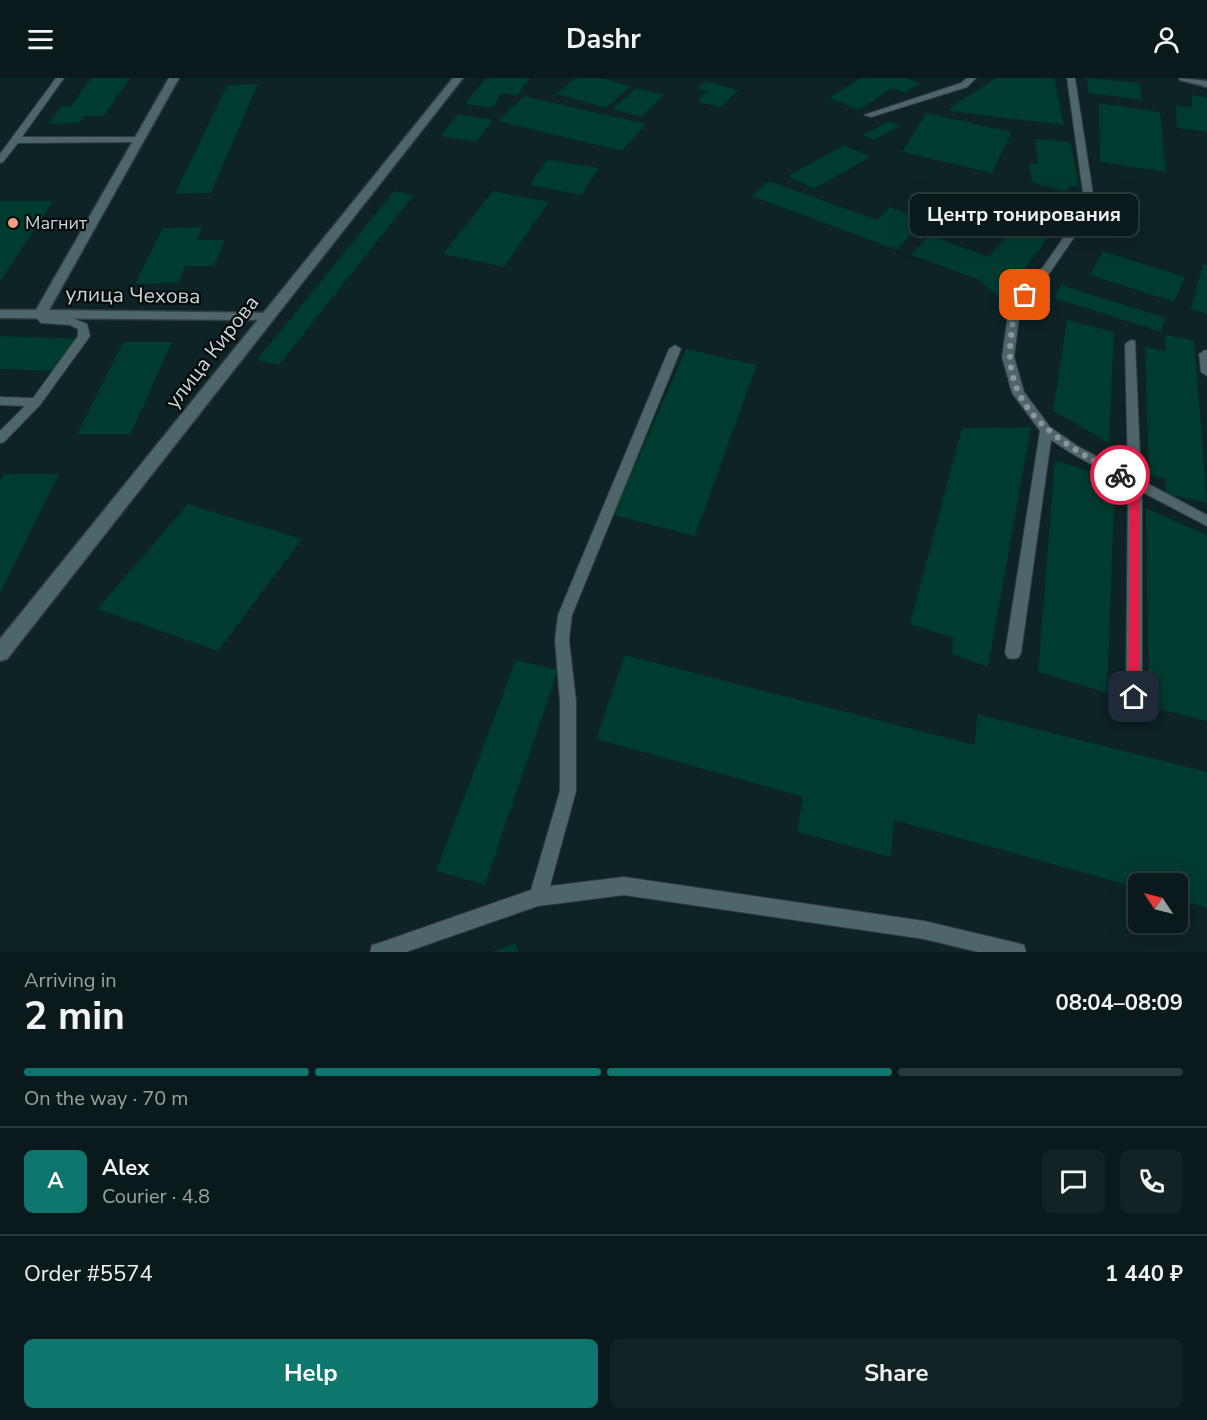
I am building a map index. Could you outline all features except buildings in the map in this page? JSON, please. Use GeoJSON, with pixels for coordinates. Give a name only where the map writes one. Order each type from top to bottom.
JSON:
{"type":"FeatureCollection","features":[{"type":"Feature","properties":{"kind":"street"},"geometry":{"type":"LineString","coordinates":[[40,315],[174,78]]}},
{"type":"Feature","properties":{"kind":"street","name":"улица Кирова"},"geometry":{"type":"LineString","coordinates":[[0,653],[458,78]]}},
{"type":"Feature","properties":{"kind":"street"},"geometry":{"type":"LineString","coordinates":[[1184,78],[1207,84]]}},
{"type":"Feature","properties":{"kind":"street","name":"улица Чехова"},"geometry":{"type":"LineString","coordinates":[[0,314],[266,317]]}},
{"type":"Feature","properties":{"kind":"lane"},"geometry":{"type":"LineString","coordinates":[[0,160],[60,78]]}},
{"type":"Feature","properties":{"kind":"lane"},"geometry":{"type":"LineString","coordinates":[[868,115],[964,85],[972,78]]}},
{"type":"Feature","properties":{"kind":"lane"},"geometry":{"type":"LineString","coordinates":[[1071,78],[1090,207],[1047,269],[1015,308],[1008,357],[1018,393],[1046,430],[1075,450],[1207,521]]}},
{"type":"Feature","properties":{"kind":"lane"},"geometry":{"type":"LineString","coordinates":[[15,140],[139,140]]}},
{"type":"Feature","properties":{"kind":"lane"},"geometry":{"type":"LineString","coordinates":[[0,439],[36,402],[84,336],[83,327],[72,322],[45,321],[40,315]]}},
{"type":"Feature","properties":{"kind":"lane"},"geometry":{"type":"LineString","coordinates":[[1131,344],[1135,483],[1134,697]]}},
{"type":"Feature","properties":{"kind":"lane"},"geometry":{"type":"LineString","coordinates":[[538,897],[568,791],[567,701],[562,640],[565,615],[675,349]]}},
{"type":"Feature","properties":{"kind":"lane"},"geometry":{"type":"LineString","coordinates":[[1205,354],[1207,372]]}},
{"type":"Feature","properties":{"kind":"lane"},"geometry":{"type":"LineString","coordinates":[[0,401],[36,402]]}},
{"type":"Feature","properties":{"kind":"lane"},"geometry":{"type":"LineString","coordinates":[[1013,653],[1046,430]]}},
{"type":"Feature","properties":{"kind":"lane"},"geometry":{"type":"LineString","coordinates":[[379,952],[538,897],[624,886],[924,930],[1017,952]]}},
{"type":"Feature","properties":{"kind":"way so far"},"geometry":{"type":"LineString","coordinates":[[1025,295],[1015,308],[1008,357],[1018,393],[1046,430],[1075,450],[1120,475]]}},
{"type":"Feature","properties":{"kind":"place","name":"Магнит"},"geometry":{"type":"Point","coordinates":[13,223]}},
{"type":"Feature","properties":{"kind":"place","name":"Центр тонирования"},"geometry":{"type":"Point","coordinates":[1025,295]}},
{"type":"Feature","properties":{"kind":"route"},"geometry":{"type":"LineString","coordinates":[[1120,475],[1135,483],[1134,697]]}}]}
